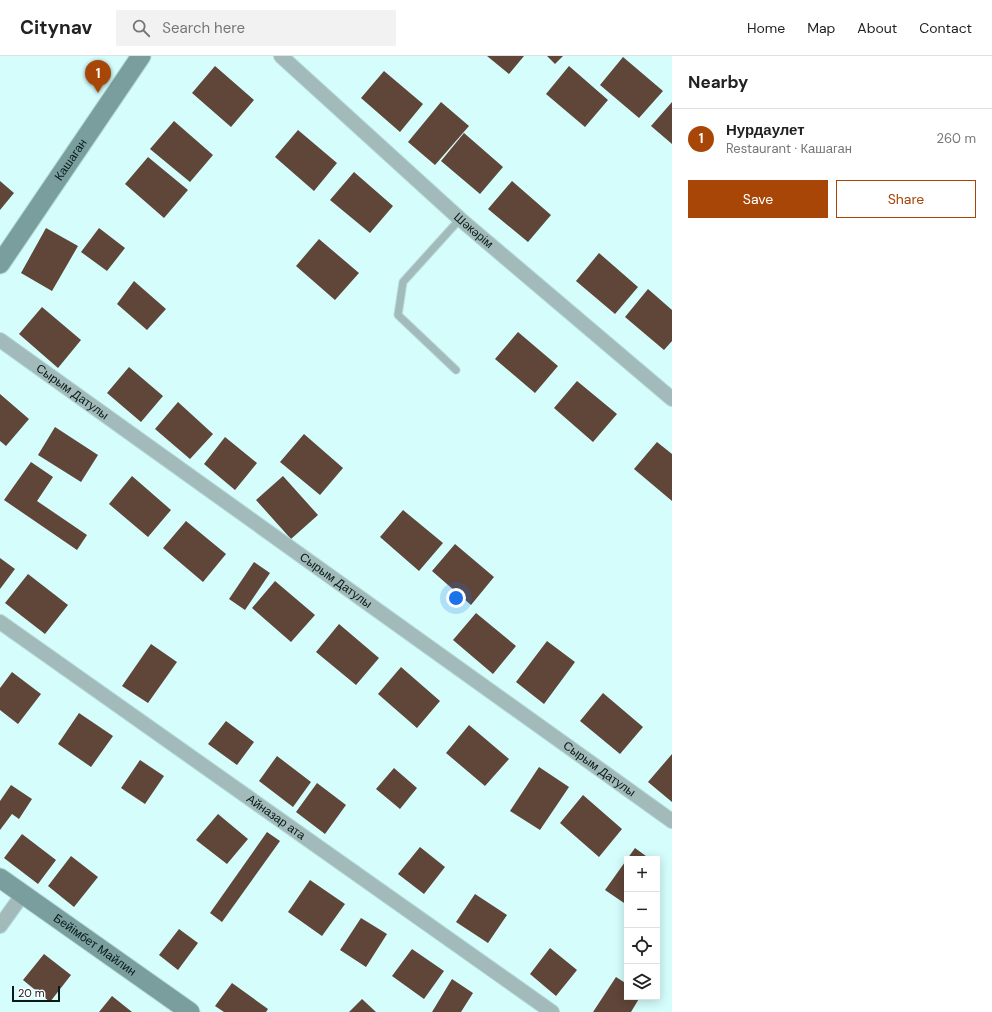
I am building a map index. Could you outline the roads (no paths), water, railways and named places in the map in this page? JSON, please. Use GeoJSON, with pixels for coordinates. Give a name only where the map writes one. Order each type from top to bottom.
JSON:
{"type":"FeatureCollection","features":[{"type":"Feature","properties":{"kind":"street","name":"Кашаган"},"geometry":{"type":"LineString","coordinates":[[0,264],[141,56]]}},
{"type":"Feature","properties":{"kind":"street","name":"Шәкәрім"},"geometry":{"type":"LineString","coordinates":[[281,56],[460,219],[672,399]]}},
{"type":"Feature","properties":{"kind":"street","name":"Сырым Датулы"},"geometry":{"type":"LineString","coordinates":[[0,340],[672,821]]}},
{"type":"Feature","properties":{"kind":"street","name":"Айназар ата"},"geometry":{"type":"LineString","coordinates":[[0,622],[552,1012]]}},
{"type":"Feature","properties":{"kind":"street","name":"Бейімбет Майлин"},"geometry":{"type":"LineString","coordinates":[[0,878],[190,1012]]}},
{"type":"Feature","properties":{"kind":"street"},"geometry":{"type":"LineString","coordinates":[[0,926],[22,894]]}},
{"type":"Feature","properties":{"kind":"lane"},"geometry":{"type":"LineString","coordinates":[[456,370],[398,315],[403,282],[460,219]]}},
{"type":"Feature","properties":{"kind":"place","name":"Нурдаулет"},"geometry":{"type":"Point","coordinates":[98,93]}}]}
